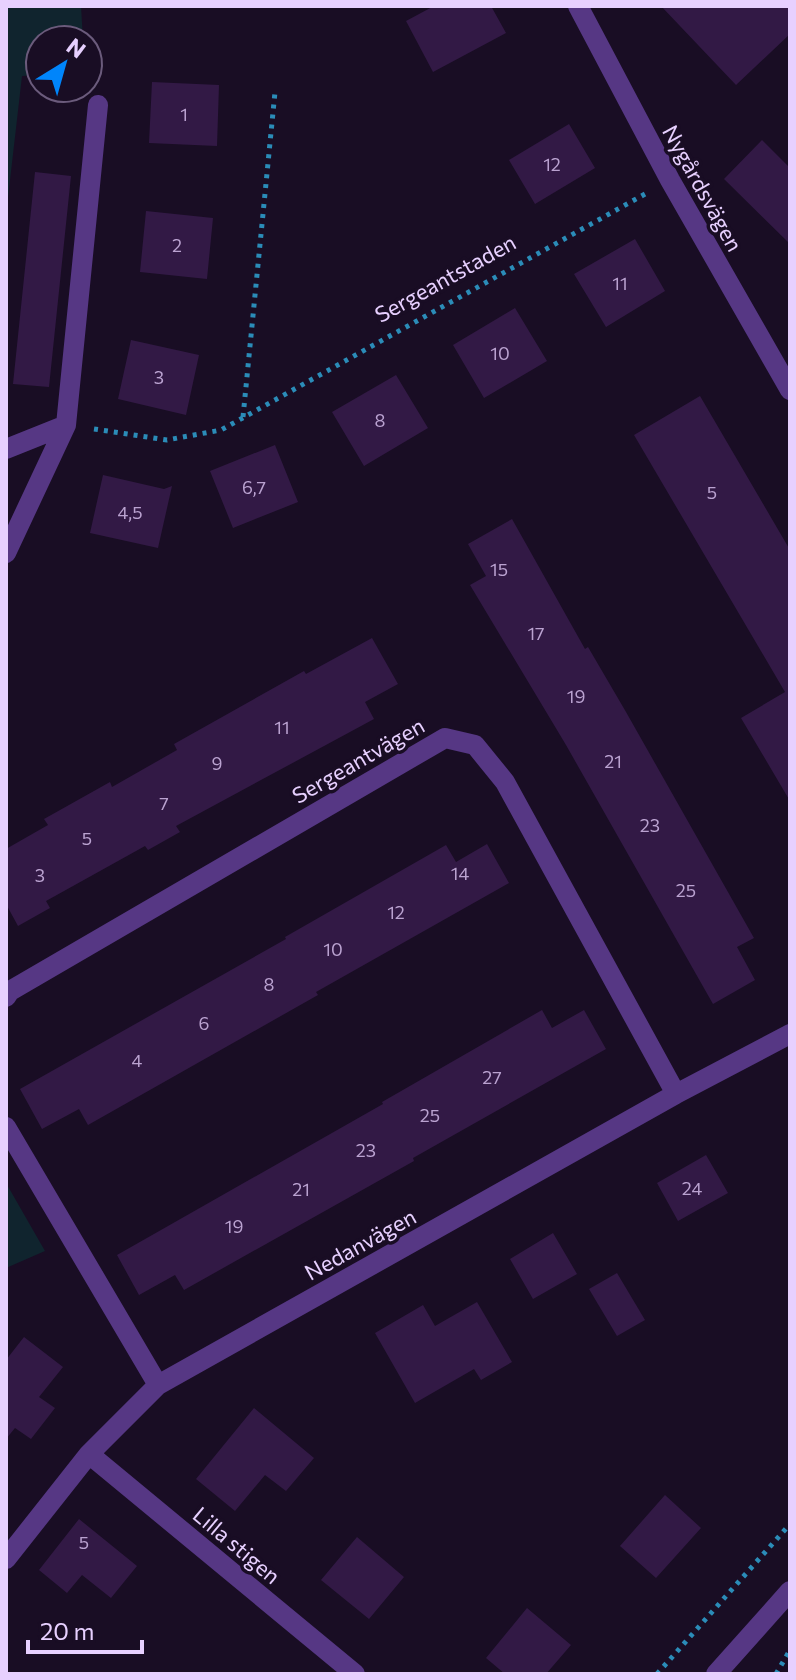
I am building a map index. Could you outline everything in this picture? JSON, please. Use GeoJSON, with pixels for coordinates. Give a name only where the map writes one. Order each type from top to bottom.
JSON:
{"type":"FeatureCollection","features":[{"type":"Feature","properties":{"kind":"street","name":"Nygårdsvägen"},"geometry":{"type":"LineString","coordinates":[[578,6],[670,180],[790,390]]}},
{"type":"Feature","properties":{"kind":"street"},"geometry":{"type":"LineString","coordinates":[[6,553],[66,425],[98,105]]}},
{"type":"Feature","properties":{"kind":"street"},"geometry":{"type":"LineString","coordinates":[[6,449],[66,425]]}},
{"type":"Feature","properties":{"kind":"street","name":"Sergeantvägen"},"geometry":{"type":"LineString","coordinates":[[6,997],[10,991],[445,738],[475,745],[505,782],[676,1094]]}},
{"type":"Feature","properties":{"kind":"street","name":"Nedanvägen"},"geometry":{"type":"LineString","coordinates":[[6,1559],[89,1454],[158,1385],[676,1094],[790,1034]]}},
{"type":"Feature","properties":{"kind":"street"},"geometry":{"type":"LineString","coordinates":[[6,1127],[158,1385]]}},
{"type":"Feature","properties":{"kind":"street","name":"Lilla stigen"},"geometry":{"type":"LineString","coordinates":[[89,1454],[355,1674]]}},
{"type":"Feature","properties":{"kind":"street"},"geometry":{"type":"LineString","coordinates":[[716,1674],[790,1591]]}},
{"type":"Feature","properties":{"kind":"path"},"geometry":{"type":"LineString","coordinates":[[243,418],[275,92]]}},
{"type":"Feature","properties":{"kind":"path","name":"Sergeantstaden"},"geometry":{"type":"LineString","coordinates":[[66,425],[167,440],[221,430],[670,180]]}},
{"type":"Feature","properties":{"kind":"path"},"geometry":{"type":"LineString","coordinates":[[657,1674],[790,1524]]}},
{"type":"Feature","properties":{"kind":"path"},"geometry":{"type":"LineString","coordinates":[[776,1674],[790,1650]]}},
{"type":"Feature","properties":{"kind":"shaded area"},"geometry":{"type":"Polygon","coordinates":[[[6,6],[81,6],[82,24],[24,24],[24,76],[6,215],[6,6]]]}},
{"type":"Feature","properties":{"kind":"shaded area"},"geometry":{"type":"Polygon","coordinates":[[[6,1183],[45,1251],[6,1268],[6,1183]]]}},
{"type":"Feature","properties":{"kind":"building"},"geometry":{"type":"Polygon","coordinates":[[[434,6],[491,6],[506,33],[433,72],[406,21],[434,6]]]}},
{"type":"Feature","properties":{"kind":"building"},"geometry":{"type":"Polygon","coordinates":[[[661,6],[790,6],[790,34],[736,85],[661,6]]]}},
{"type":"Feature","properties":{"kind":"building"},"geometry":{"type":"Polygon","coordinates":[[[152,82],[219,85],[217,146],[149,143],[152,82]]]}},
{"type":"Feature","properties":{"kind":"building"},"geometry":{"type":"Polygon","coordinates":[[[569,124],[595,168],[535,204],[509,160],[569,124]]]}},
{"type":"Feature","properties":{"kind":"building"},"geometry":{"type":"Polygon","coordinates":[[[762,140],[790,168],[790,244],[724,179],[762,140]]]}},
{"type":"Feature","properties":{"kind":"building"},"geometry":{"type":"Polygon","coordinates":[[[35,172],[71,176],[49,387],[13,384],[35,172]]]}},
{"type":"Feature","properties":{"kind":"building"},"geometry":{"type":"Polygon","coordinates":[[[146,211],[213,218],[207,279],[140,272],[146,211]]]}},
{"type":"Feature","properties":{"kind":"building"},"geometry":{"type":"Polygon","coordinates":[[[635,239],[665,291],[606,327],[574,274],[635,239]]]}},
{"type":"Feature","properties":{"kind":"building"},"geometry":{"type":"Polygon","coordinates":[[[515,308],[547,361],[484,398],[453,345],[515,308]]]}},
{"type":"Feature","properties":{"kind":"building"},"geometry":{"type":"Polygon","coordinates":[[[131,340],[199,355],[186,415],[118,399],[131,340]]]}},
{"type":"Feature","properties":{"kind":"building"},"geometry":{"type":"Polygon","coordinates":[[[396,375],[428,428],[364,466],[332,412],[396,375]]]}},
{"type":"Feature","properties":{"kind":"building"},"geometry":{"type":"Polygon","coordinates":[[[700,396],[790,550],[790,801],[741,718],[785,692],[634,435],[700,396]]]}},
{"type":"Feature","properties":{"kind":"building"},"geometry":{"type":"Polygon","coordinates":[[[275,445],[298,502],[233,528],[210,471],[275,445]]]}},
{"type":"Feature","properties":{"kind":"building"},"geometry":{"type":"Polygon","coordinates":[[[103,475],[164,489],[172,486],[158,548],[90,533],[103,475]]]}},
{"type":"Feature","properties":{"kind":"building"},"geometry":{"type":"Polygon","coordinates":[[[512,519],[754,938],[737,947],[755,980],[713,1004],[566,745],[470,585],[486,576],[468,544],[512,519]]]}},
{"type":"Feature","properties":{"kind":"building"},"geometry":{"type":"Polygon","coordinates":[[[372,638],[398,684],[365,702],[374,719],[176,826],[180,832],[148,850],[145,846],[46,901],[50,908],[18,926],[6,904],[6,849],[48,825],[44,819],[110,782],[112,787],[177,750],[174,744],[304,671],[306,674],[372,638]]]}},
{"type":"Feature","properties":{"kind":"building"},"geometry":{"type":"Polygon","coordinates":[[[487,844],[509,883],[88,1125],[79,1109],[42,1129],[20,1089],[446,845],[456,862],[487,844]]]}},
{"type":"Feature","properties":{"kind":"building"},"geometry":{"type":"Polygon","coordinates":[[[542,1010],[552,1028],[584,1010],[606,1049],[184,1290],[175,1275],[139,1295],[117,1255],[542,1010]]]}},
{"type":"Feature","properties":{"kind":"building"},"geometry":{"type":"Polygon","coordinates":[[[706,1155],[728,1193],[678,1221],[657,1183],[706,1155]]]}},
{"type":"Feature","properties":{"kind":"building"},"geometry":{"type":"Polygon","coordinates":[[[553,1233],[577,1274],[533,1299],[510,1259],[553,1233]]]}},
{"type":"Feature","properties":{"kind":"building"},"geometry":{"type":"Polygon","coordinates":[[[617,1273],[645,1320],[617,1336],[589,1289],[617,1273]]]}},
{"type":"Feature","properties":{"kind":"building"},"geometry":{"type":"Polygon","coordinates":[[[477,1302],[512,1362],[481,1380],[474,1369],[415,1403],[375,1333],[423,1305],[435,1326],[477,1302]]]}},
{"type":"Feature","properties":{"kind":"building"},"geometry":{"type":"Polygon","coordinates":[[[24,1337],[63,1367],[39,1397],[55,1408],[31,1439],[15,1428],[6,1439],[6,1360],[24,1337]]]}},
{"type":"Feature","properties":{"kind":"building"},"geometry":{"type":"Polygon","coordinates":[[[254,1408],[314,1458],[286,1491],[265,1475],[235,1511],[196,1479],[254,1408]]]}},
{"type":"Feature","properties":{"kind":"building"},"geometry":{"type":"Polygon","coordinates":[[[665,1495],[701,1528],[656,1578],[620,1546],[665,1495]]]}},
{"type":"Feature","properties":{"kind":"building"},"geometry":{"type":"Polygon","coordinates":[[[79,1519],[137,1566],[111,1598],[82,1575],[67,1593],[39,1570],[79,1519]]]}},
{"type":"Feature","properties":{"kind":"building"},"geometry":{"type":"Polygon","coordinates":[[[357,1537],[404,1577],[369,1619],[321,1580],[357,1537]]]}},
{"type":"Feature","properties":{"kind":"building"},"geometry":{"type":"Polygon","coordinates":[[[527,1608],[571,1645],[546,1674],[505,1674],[486,1658],[527,1608]]]}}]}
